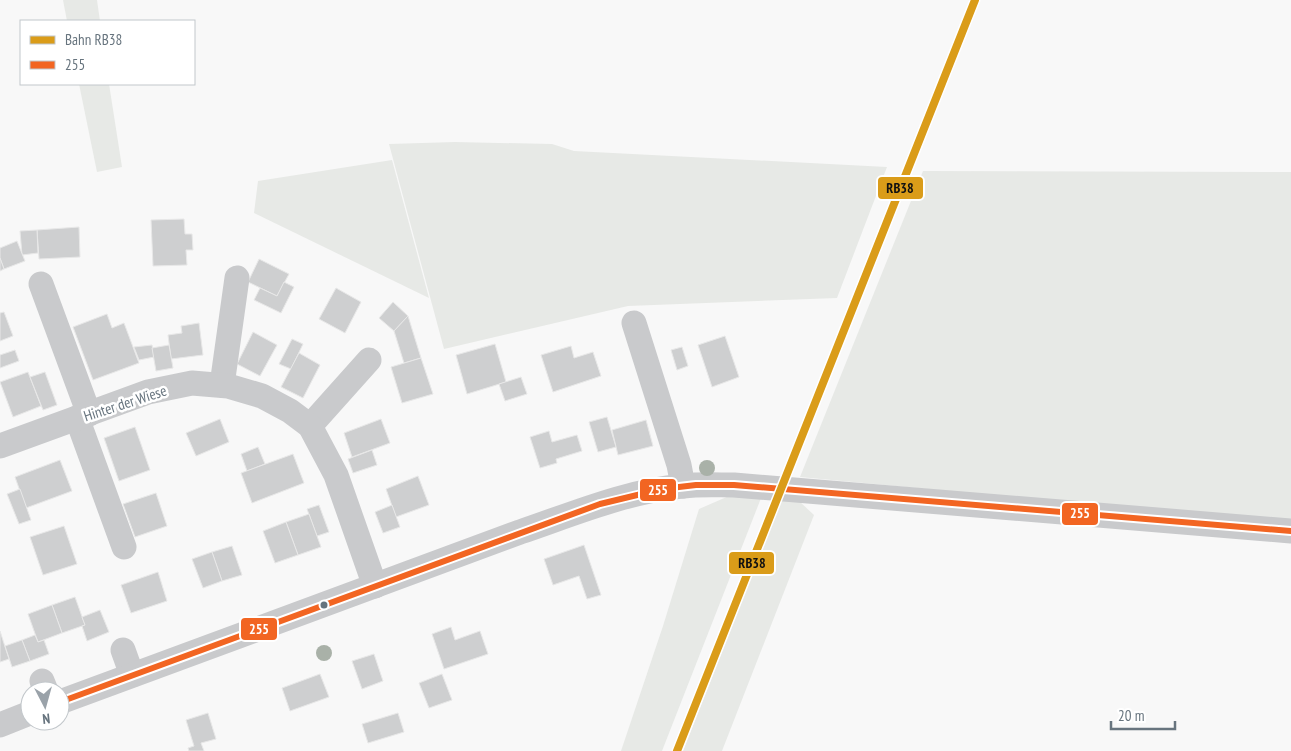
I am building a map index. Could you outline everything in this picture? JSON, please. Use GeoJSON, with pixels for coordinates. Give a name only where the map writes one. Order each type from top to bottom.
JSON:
{"type":"FeatureCollection","features":[{"type":"Feature","properties":{"kind":"street"},"geometry":{"type":"LineString","coordinates":[[222,385],[236,278]]}},
{"type":"Feature","properties":{"kind":"street"},"geometry":{"type":"LineString","coordinates":[[42,284],[124,547]]}},
{"type":"Feature","properties":{"kind":"street"},"geometry":{"type":"LineString","coordinates":[[634,323],[679,465],[683,486]]}},
{"type":"Feature","properties":{"kind":"street"},"geometry":{"type":"LineString","coordinates":[[310,426],[369,360]]}},
{"type":"Feature","properties":{"kind":"street","name":"Hinter der Wiese"},"geometry":{"type":"LineString","coordinates":[[0,446],[148,392],[192,383],[222,385],[262,396],[290,411],[310,426],[336,475],[375,586]]}},
{"type":"Feature","properties":{"kind":"street"},"geometry":{"type":"LineString","coordinates":[[70,698],[596,506],[640,494],[683,486],[743,486],[1291,531]]}},
{"type":"Feature","properties":{"kind":"street"},"geometry":{"type":"LineString","coordinates":[[123,650],[132,675]]}},
{"type":"Feature","properties":{"kind":"street"},"geometry":{"type":"LineString","coordinates":[[0,724],[20,717]]}},
{"type":"Feature","properties":{"kind":"shaded area"},"geometry":{"type":"Polygon","coordinates":[[[63,0],[97,0],[100,20],[67,20],[63,0]]]}},
{"type":"Feature","properties":{"kind":"shaded area"},"geometry":{"type":"Polygon","coordinates":[[[79,85],[109,85],[122,167],[97,172],[79,85]]]}},
{"type":"Feature","properties":{"kind":"shaded area"},"geometry":{"type":"Polygon","coordinates":[[[455,142],[552,144],[574,151],[887,167],[837,298],[628,306],[444,349],[389,144],[455,142]]]}},
{"type":"Feature","properties":{"kind":"shaded area"},"geometry":{"type":"Polygon","coordinates":[[[392,160],[429,298],[254,213],[258,181],[392,160]]]}},
{"type":"Feature","properties":{"kind":"shaded area"},"geometry":{"type":"Polygon","coordinates":[[[923,171],[1291,172],[1291,523],[800,477],[923,171]]]}},
{"type":"Feature","properties":{"kind":"shaded area"},"geometry":{"type":"Polygon","coordinates":[[[738,492],[763,493],[662,751],[621,751],[663,626],[699,509],[738,492]]]}},
{"type":"Feature","properties":{"kind":"shaded area"},"geometry":{"type":"Polygon","coordinates":[[[782,499],[799,501],[814,515],[722,751],[683,751],[782,499]]]}},
{"type":"Feature","properties":{"kind":"building"},"geometry":{"type":"Polygon","coordinates":[[[184,219],[185,234],[192,234],[193,250],[186,250],[187,265],[153,266],[151,220],[184,219]]]}},
{"type":"Feature","properties":{"kind":"building"},"geometry":{"type":"Polygon","coordinates":[[[79,227],[80,257],[39,259],[37,230],[79,227]]]}},
{"type":"Feature","properties":{"kind":"building"},"geometry":{"type":"Polygon","coordinates":[[[37,230],[38,253],[22,255],[20,231],[37,230]]]}},
{"type":"Feature","properties":{"kind":"building"},"geometry":{"type":"Polygon","coordinates":[[[17,241],[25,261],[4,269],[0,258],[0,248],[17,241]]]}},
{"type":"Feature","properties":{"kind":"building"},"geometry":{"type":"Polygon","coordinates":[[[0,258],[4,269],[0,271],[0,258]]]}},
{"type":"Feature","properties":{"kind":"building"},"geometry":{"type":"Polygon","coordinates":[[[259,259],[289,274],[277,296],[248,282],[259,259]]]}},
{"type":"Feature","properties":{"kind":"building"},"geometry":{"type":"Polygon","coordinates":[[[284,282],[294,287],[281,313],[254,300],[260,288],[277,296],[284,282]]]}},
{"type":"Feature","properties":{"kind":"building"},"geometry":{"type":"Polygon","coordinates":[[[336,288],[361,302],[345,333],[319,319],[336,288]]]}},
{"type":"Feature","properties":{"kind":"building"},"geometry":{"type":"Polygon","coordinates":[[[393,302],[408,316],[394,331],[379,318],[393,302]]]}},
{"type":"Feature","properties":{"kind":"building"},"geometry":{"type":"Polygon","coordinates":[[[4,312],[13,336],[0,341],[0,313],[4,312]]]}},
{"type":"Feature","properties":{"kind":"building"},"geometry":{"type":"Polygon","coordinates":[[[107,314],[112,328],[124,323],[139,363],[93,380],[73,327],[107,314]]]}},
{"type":"Feature","properties":{"kind":"building"},"geometry":{"type":"Polygon","coordinates":[[[408,316],[421,358],[404,363],[394,331],[408,316]]]}},
{"type":"Feature","properties":{"kind":"building"},"geometry":{"type":"Polygon","coordinates":[[[199,323],[203,355],[171,359],[168,335],[182,333],[181,326],[199,323]]]}},
{"type":"Feature","properties":{"kind":"building"},"geometry":{"type":"Polygon","coordinates":[[[253,332],[277,345],[260,376],[237,364],[253,332]]]}},
{"type":"Feature","properties":{"kind":"building"},"geometry":{"type":"Polygon","coordinates":[[[725,336],[739,377],[712,387],[698,345],[725,336]]]}},
{"type":"Feature","properties":{"kind":"building"},"geometry":{"type":"Polygon","coordinates":[[[292,339],[303,344],[291,369],[279,364],[292,339]]]}},
{"type":"Feature","properties":{"kind":"building"},"geometry":{"type":"Polygon","coordinates":[[[495,344],[506,382],[467,394],[456,355],[495,344]]]}},
{"type":"Feature","properties":{"kind":"building"},"geometry":{"type":"Polygon","coordinates":[[[152,345],[154,357],[139,360],[134,347],[152,345]]]}},
{"type":"Feature","properties":{"kind":"building"},"geometry":{"type":"Polygon","coordinates":[[[169,345],[173,368],[156,371],[152,348],[169,345]]]}},
{"type":"Feature","properties":{"kind":"building"},"geometry":{"type":"Polygon","coordinates":[[[571,346],[574,358],[593,352],[601,376],[553,392],[541,355],[571,346]]]}},
{"type":"Feature","properties":{"kind":"building"},"geometry":{"type":"Polygon","coordinates":[[[682,347],[688,366],[677,370],[671,350],[682,347]]]}},
{"type":"Feature","properties":{"kind":"building"},"geometry":{"type":"Polygon","coordinates":[[[15,350],[19,361],[0,368],[0,355],[15,350]]]}},
{"type":"Feature","properties":{"kind":"building"},"geometry":{"type":"Polygon","coordinates":[[[299,353],[320,365],[303,398],[281,387],[299,353]]]}},
{"type":"Feature","properties":{"kind":"building"},"geometry":{"type":"Polygon","coordinates":[[[421,358],[433,394],[402,403],[391,367],[421,358]]]}},
{"type":"Feature","properties":{"kind":"building"},"geometry":{"type":"Polygon","coordinates":[[[28,372],[41,406],[13,417],[0,382],[28,372]]]}},
{"type":"Feature","properties":{"kind":"building"},"geometry":{"type":"Polygon","coordinates":[[[45,372],[57,405],[43,410],[30,377],[45,372]]]}},
{"type":"Feature","properties":{"kind":"building"},"geometry":{"type":"Polygon","coordinates":[[[521,377],[527,394],[505,401],[499,384],[521,377]]]}},
{"type":"Feature","properties":{"kind":"building"},"geometry":{"type":"Polygon","coordinates":[[[607,417],[616,447],[598,452],[589,422],[607,417]]]}},
{"type":"Feature","properties":{"kind":"building"},"geometry":{"type":"Polygon","coordinates":[[[220,419],[229,442],[196,456],[186,433],[220,419]]]}},
{"type":"Feature","properties":{"kind":"building"},"geometry":{"type":"Polygon","coordinates":[[[381,419],[390,443],[352,457],[344,433],[381,419]]]}},
{"type":"Feature","properties":{"kind":"building"},"geometry":{"type":"Polygon","coordinates":[[[646,420],[653,446],[618,455],[612,430],[646,420]]]}},
{"type":"Feature","properties":{"kind":"building"},"geometry":{"type":"Polygon","coordinates":[[[135,427],[150,470],[119,481],[104,438],[135,427]]]}},
{"type":"Feature","properties":{"kind":"building"},"geometry":{"type":"Polygon","coordinates":[[[549,431],[552,442],[577,435],[582,451],[556,459],[557,463],[540,468],[530,437],[549,431]]]}},
{"type":"Feature","properties":{"kind":"building"},"geometry":{"type":"Polygon","coordinates":[[[258,447],[265,464],[247,471],[241,454],[258,447]]]}},
{"type":"Feature","properties":{"kind":"building"},"geometry":{"type":"Polygon","coordinates":[[[372,450],[377,465],[353,473],[348,459],[372,450]]]}},
{"type":"Feature","properties":{"kind":"building"},"geometry":{"type":"Polygon","coordinates":[[[293,454],[304,483],[252,503],[241,473],[293,454]]]}},
{"type":"Feature","properties":{"kind":"building"},"geometry":{"type":"Polygon","coordinates":[[[60,460],[72,491],[26,508],[15,477],[60,460]]]}},
{"type":"Feature","properties":{"kind":"building"},"geometry":{"type":"Polygon","coordinates":[[[418,476],[429,505],[396,517],[386,489],[418,476]]]}},
{"type":"Feature","properties":{"kind":"building"},"geometry":{"type":"Polygon","coordinates":[[[20,489],[31,520],[19,524],[7,494],[20,489]]]}},
{"type":"Feature","properties":{"kind":"building"},"geometry":{"type":"Polygon","coordinates":[[[156,493],[167,526],[135,537],[123,504],[156,493]]]}},
{"type":"Feature","properties":{"kind":"building"},"geometry":{"type":"Polygon","coordinates":[[[319,505],[329,532],[317,536],[307,509],[319,505]]]}},
{"type":"Feature","properties":{"kind":"building"},"geometry":{"type":"Polygon","coordinates":[[[392,505],[400,527],[383,533],[375,512],[392,505]]]}},
{"type":"Feature","properties":{"kind":"building"},"geometry":{"type":"Polygon","coordinates":[[[309,514],[321,547],[298,555],[286,522],[309,514]]]}},
{"type":"Feature","properties":{"kind":"building"},"geometry":{"type":"Polygon","coordinates":[[[286,522],[298,555],[275,563],[263,531],[286,522]]]}},
{"type":"Feature","properties":{"kind":"building"},"geometry":{"type":"Polygon","coordinates":[[[64,526],[77,564],[43,575],[30,537],[64,526]]]}},
{"type":"Feature","properties":{"kind":"building"},"geometry":{"type":"Polygon","coordinates":[[[584,545],[601,595],[587,599],[579,576],[553,585],[544,559],[584,545]]]}},
{"type":"Feature","properties":{"kind":"building"},"geometry":{"type":"Polygon","coordinates":[[[232,546],[242,575],[222,581],[212,552],[232,546]]]}},
{"type":"Feature","properties":{"kind":"building"},"geometry":{"type":"Polygon","coordinates":[[[212,552],[222,581],[203,588],[192,559],[212,552]]]}},
{"type":"Feature","properties":{"kind":"building"},"geometry":{"type":"Polygon","coordinates":[[[158,572],[167,601],[131,613],[121,585],[158,572]]]}},
{"type":"Feature","properties":{"kind":"building"},"geometry":{"type":"Polygon","coordinates":[[[75,597],[85,625],[62,633],[52,605],[75,597]]]}},
{"type":"Feature","properties":{"kind":"building"},"geometry":{"type":"Polygon","coordinates":[[[52,605],[62,633],[38,642],[28,614],[52,605]]]}},
{"type":"Feature","properties":{"kind":"building"},"geometry":{"type":"Polygon","coordinates":[[[100,610],[109,632],[87,641],[82,626],[85,625],[82,617],[100,610]]]}},
{"type":"Feature","properties":{"kind":"building"},"geometry":{"type":"Polygon","coordinates":[[[451,627],[455,640],[480,631],[488,654],[444,669],[432,634],[451,627]]]}},
{"type":"Feature","properties":{"kind":"building"},"geometry":{"type":"Polygon","coordinates":[[[0,631],[9,659],[0,662],[0,631]]]}},
{"type":"Feature","properties":{"kind":"building"},"geometry":{"type":"Polygon","coordinates":[[[35,635],[38,642],[44,640],[49,654],[30,661],[22,640],[35,635]]]}},
{"type":"Feature","properties":{"kind":"building"},"geometry":{"type":"Polygon","coordinates":[[[22,640],[30,661],[12,667],[5,646],[22,640]]]}},
{"type":"Feature","properties":{"kind":"building"},"geometry":{"type":"Polygon","coordinates":[[[374,654],[383,681],[362,689],[352,661],[374,654]]]}},
{"type":"Feature","properties":{"kind":"building"},"geometry":{"type":"Polygon","coordinates":[[[320,674],[329,697],[290,711],[282,688],[320,674]]]}},
{"type":"Feature","properties":{"kind":"building"},"geometry":{"type":"Polygon","coordinates":[[[442,674],[452,700],[429,708],[419,683],[442,674]]]}},
{"type":"Feature","properties":{"kind":"building"},"geometry":{"type":"Polygon","coordinates":[[[208,713],[216,739],[201,743],[204,751],[189,751],[188,748],[194,746],[186,720],[208,713]]]}},
{"type":"Feature","properties":{"kind":"building"},"geometry":{"type":"Polygon","coordinates":[[[398,713],[404,732],[368,743],[362,724],[398,713]]]}},
{"type":"Feature","properties":{"kind":"rail line","name":"RB38"},"geometry":{"type":"LineString","coordinates":[[677,751],[975,0]]}},
{"type":"Feature","properties":{"kind":"transit line","name":"255"},"geometry":{"type":"LineString","coordinates":[[70,698],[600,504],[662,489],[696,485],[734,485],[1291,531]]}}]}
